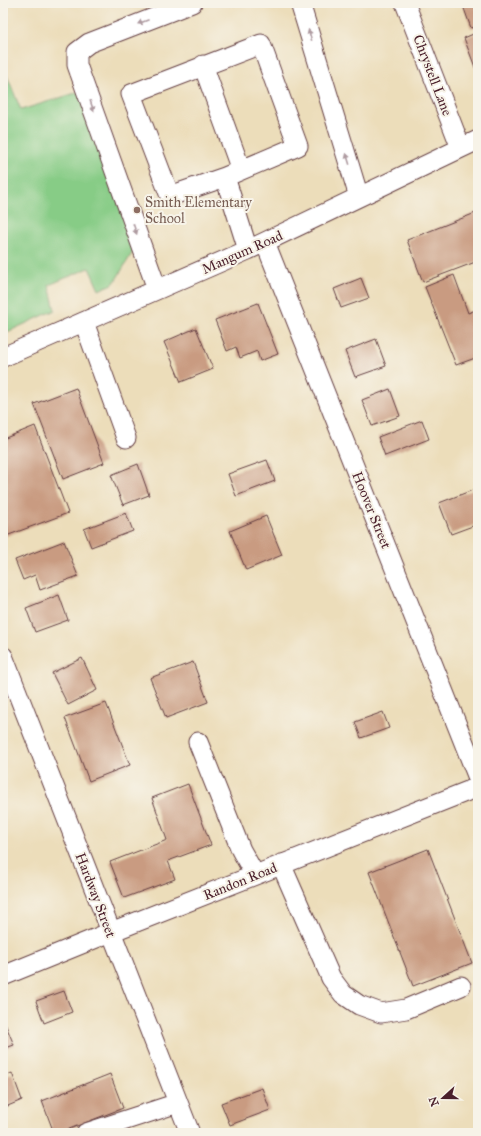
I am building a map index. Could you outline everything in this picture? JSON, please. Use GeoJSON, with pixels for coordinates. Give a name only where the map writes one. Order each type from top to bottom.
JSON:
{"type":"FeatureCollection","features":[{"type":"Feature","properties":{"kind":"street"},"geometry":{"type":"LineString","coordinates":[[157,290],[77,65],[77,52],[89,43],[192,3]]}},
{"type":"Feature","properties":{"kind":"street"},"geometry":{"type":"LineString","coordinates":[[300,3],[359,196]]}},
{"type":"Feature","properties":{"kind":"street","name":"Chrystell Lane"},"geometry":{"type":"LineString","coordinates":[[405,3],[461,148]]}},
{"type":"Feature","properties":{"kind":"street"},"geometry":{"type":"LineString","coordinates":[[261,44],[298,146],[233,174],[170,196],[131,94],[203,65],[261,44]]}},
{"type":"Feature","properties":{"kind":"street"},"geometry":{"type":"LineString","coordinates":[[203,65],[233,174],[248,250]]}},
{"type":"Feature","properties":{"kind":"street","name":"Mangum Road"},"geometry":{"type":"LineString","coordinates":[[3,357],[248,250],[478,140]]}},
{"type":"Feature","properties":{"kind":"street","name":"Hoover Street"},"geometry":{"type":"LineString","coordinates":[[265,242],[478,778]]}},
{"type":"Feature","properties":{"kind":"street"},"geometry":{"type":"LineString","coordinates":[[84,322],[126,438]]}},
{"type":"Feature","properties":{"kind":"street","name":"Hardway Street"},"geometry":{"type":"LineString","coordinates":[[3,656],[190,1133]]}},
{"type":"Feature","properties":{"kind":"street"},"geometry":{"type":"LineString","coordinates":[[198,742],[241,850],[255,875]]}},
{"type":"Feature","properties":{"kind":"street","name":"Randon Road"},"geometry":{"type":"LineString","coordinates":[[3,976],[110,932],[478,787]]}},
{"type":"Feature","properties":{"kind":"street"},"geometry":{"type":"LineString","coordinates":[[281,864],[331,978],[343,994],[348,998],[359,1005],[381,1013],[406,1009],[461,986]]}},
{"type":"Feature","properties":{"kind":"street"},"geometry":{"type":"LineString","coordinates":[[86,1133],[178,1103]]}},
{"type":"Feature","properties":{"kind":"green space"},"geometry":{"type":"Polygon","coordinates":[[[3,66],[21,110],[82,91],[134,250],[114,283],[99,290],[89,268],[49,285],[55,310],[3,334],[3,66]]]}},
{"type":"Feature","properties":{"kind":"building"},"geometry":{"type":"Polygon","coordinates":[[[462,3],[478,3],[478,26],[471,28],[462,3]]]}},
{"type":"Feature","properties":{"kind":"building"},"geometry":{"type":"Polygon","coordinates":[[[478,32],[478,75],[464,38],[478,32]]]}},
{"type":"Feature","properties":{"kind":"building"},"geometry":{"type":"Polygon","coordinates":[[[478,212],[478,261],[423,282],[407,240],[478,212]]]}},
{"type":"Feature","properties":{"kind":"building"},"geometry":{"type":"Polygon","coordinates":[[[454,275],[468,313],[478,309],[478,357],[456,365],[425,287],[454,275]]]}},
{"type":"Feature","properties":{"kind":"building"},"geometry":{"type":"Polygon","coordinates":[[[361,278],[369,298],[341,308],[334,289],[361,278]]]}},
{"type":"Feature","properties":{"kind":"building"},"geometry":{"type":"Polygon","coordinates":[[[258,303],[278,354],[260,361],[257,351],[240,358],[236,347],[227,351],[215,320],[258,303]]]}},
{"type":"Feature","properties":{"kind":"building"},"geometry":{"type":"Polygon","coordinates":[[[196,328],[213,369],[181,382],[164,342],[196,328]]]}},
{"type":"Feature","properties":{"kind":"building"},"geometry":{"type":"Polygon","coordinates":[[[376,339],[386,366],[355,377],[345,351],[376,339]]]}},
{"type":"Feature","properties":{"kind":"building"},"geometry":{"type":"Polygon","coordinates":[[[76,388],[104,463],[63,479],[34,404],[76,388]]]}},
{"type":"Feature","properties":{"kind":"building"},"geometry":{"type":"Polygon","coordinates":[[[390,389],[400,416],[372,426],[362,400],[390,389]]]}},
{"type":"Feature","properties":{"kind":"building"},"geometry":{"type":"Polygon","coordinates":[[[422,420],[429,439],[385,456],[378,437],[422,420]]]}},
{"type":"Feature","properties":{"kind":"building"},"geometry":{"type":"Polygon","coordinates":[[[35,426],[68,513],[6,536],[3,528],[3,439],[35,426]]]}},
{"type":"Feature","properties":{"kind":"building"},"geometry":{"type":"Polygon","coordinates":[[[267,460],[275,481],[236,496],[228,474],[267,460]]]}},
{"type":"Feature","properties":{"kind":"building"},"geometry":{"type":"Polygon","coordinates":[[[138,464],[149,495],[123,505],[111,475],[138,464]]]}},
{"type":"Feature","properties":{"kind":"building"},"geometry":{"type":"Polygon","coordinates":[[[478,488],[478,524],[451,534],[439,503],[478,488]]]}},
{"type":"Feature","properties":{"kind":"building"},"geometry":{"type":"Polygon","coordinates":[[[126,513],[133,531],[91,547],[84,529],[126,513]]]}},
{"type":"Feature","properties":{"kind":"building"},"geometry":{"type":"Polygon","coordinates":[[[266,516],[282,555],[246,570],[230,531],[266,516]]]}},
{"type":"Feature","properties":{"kind":"building"},"geometry":{"type":"Polygon","coordinates":[[[64,541],[78,576],[40,590],[35,575],[23,580],[15,560],[64,541]]]}},
{"type":"Feature","properties":{"kind":"building"},"geometry":{"type":"Polygon","coordinates":[[[59,595],[68,620],[35,632],[26,608],[59,595]]]}},
{"type":"Feature","properties":{"kind":"building"},"geometry":{"type":"Polygon","coordinates":[[[82,658],[97,690],[68,705],[52,673],[82,658]]]}},
{"type":"Feature","properties":{"kind":"building"},"geometry":{"type":"Polygon","coordinates":[[[193,662],[208,702],[166,718],[150,678],[193,662]]]}},
{"type":"Feature","properties":{"kind":"building"},"geometry":{"type":"Polygon","coordinates":[[[106,703],[130,765],[89,781],[65,718],[106,703]]]}},
{"type":"Feature","properties":{"kind":"building"},"geometry":{"type":"Polygon","coordinates":[[[383,712],[389,728],[361,738],[355,722],[383,712]]]}},
{"type":"Feature","properties":{"kind":"building"},"geometry":{"type":"Polygon","coordinates":[[[188,784],[211,845],[168,861],[175,879],[124,898],[110,862],[167,840],[152,798],[188,784]]]}},
{"type":"Feature","properties":{"kind":"building"},"geometry":{"type":"Polygon","coordinates":[[[428,849],[472,963],[413,986],[369,872],[428,849]]]}},
{"type":"Feature","properties":{"kind":"building"},"geometry":{"type":"Polygon","coordinates":[[[64,991],[72,1012],[44,1023],[36,1001],[64,991]]]}},
{"type":"Feature","properties":{"kind":"building"},"geometry":{"type":"Polygon","coordinates":[[[3,1021],[14,1045],[3,1049],[3,1021]]]}},
{"type":"Feature","properties":{"kind":"building"},"geometry":{"type":"Polygon","coordinates":[[[12,1073],[22,1100],[3,1108],[3,1077],[12,1073]]]}},
{"type":"Feature","properties":{"kind":"building"},"geometry":{"type":"Polygon","coordinates":[[[110,1074],[123,1108],[59,1133],[54,1133],[42,1101],[110,1074]]]}},
{"type":"Feature","properties":{"kind":"building"},"geometry":{"type":"Polygon","coordinates":[[[262,1088],[270,1110],[230,1125],[221,1103],[262,1088]]]}},
{"type":"Feature","properties":{"kind":"place","name":"Smith Elementary School"},"geometry":{"type":"Point","coordinates":[137,210]}}]}
